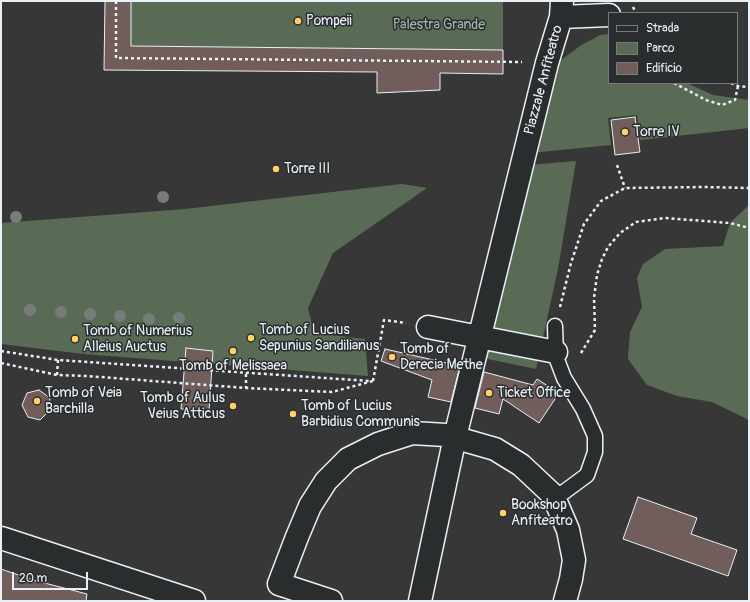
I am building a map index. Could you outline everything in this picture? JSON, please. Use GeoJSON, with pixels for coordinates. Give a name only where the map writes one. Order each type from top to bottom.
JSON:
{"type":"FeatureCollection","features":[{"type":"Feature","properties":{"kind":"street","name":"Piazzale Anfiteatro"},"geometry":{"type":"LineString","coordinates":[[420,601],[455,437],[547,63],[562,9],[608,15]]}},
{"type":"Feature","properties":{"kind":"street"},"geometry":{"type":"LineString","coordinates":[[428,327],[556,352]]}},
{"type":"Feature","properties":{"kind":"street"},"geometry":{"type":"LineString","coordinates":[[331,601],[279,584],[310,506],[326,481],[348,459],[378,444],[412,433],[446,435],[495,449],[521,465],[553,495],[568,530],[574,560],[565,601]]}},
{"type":"Feature","properties":{"kind":"street"},"geometry":{"type":"LineString","coordinates":[[1,538],[194,601]]}},
{"type":"Feature","properties":{"kind":"lane"},"geometry":{"type":"LineString","coordinates":[[553,495],[564,492],[587,475],[595,452],[595,436],[583,409],[564,378],[556,357],[555,326]]}},
{"type":"Feature","properties":{"kind":"path"},"geometry":{"type":"LineString","coordinates":[[116,1],[116,58],[503,62]]}},
{"type":"Feature","properties":{"kind":"path"},"geometry":{"type":"LineString","coordinates":[[676,84],[706,100],[722,105],[734,100],[738,86]]}},
{"type":"Feature","properties":{"kind":"path"},"geometry":{"type":"LineString","coordinates":[[733,84],[749,87]]}},
{"type":"Feature","properties":{"kind":"path"},"geometry":{"type":"LineString","coordinates":[[617,165],[625,188]]}},
{"type":"Feature","properties":{"kind":"path"},"geometry":{"type":"LineString","coordinates":[[555,326],[584,224],[602,201],[625,188],[749,188]]}},
{"type":"Feature","properties":{"kind":"path"},"geometry":{"type":"LineString","coordinates":[[580,354],[595,330],[594,298],[597,275],[602,259],[608,247],[620,233],[636,222],[665,218],[730,223],[749,228]]}},
{"type":"Feature","properties":{"kind":"path"},"geometry":{"type":"LineString","coordinates":[[373,381],[384,320],[399,322]]}},
{"type":"Feature","properties":{"kind":"path"},"geometry":{"type":"LineString","coordinates":[[1,351],[58,360],[246,374],[373,381]]}},
{"type":"Feature","properties":{"kind":"path"},"geometry":{"type":"LineString","coordinates":[[57,375],[58,360]]}},
{"type":"Feature","properties":{"kind":"path"},"geometry":{"type":"LineString","coordinates":[[1,363],[57,375],[246,388],[332,392],[373,381]]}},
{"type":"Feature","properties":{"kind":"path"},"geometry":{"type":"LineString","coordinates":[[246,374],[246,388]]}},
{"type":"Feature","properties":{"kind":"green space","name":"Palestra Grande"},"geometry":{"type":"Polygon","coordinates":[[[131,1],[503,1],[503,50],[131,46],[131,1]]]}},
{"type":"Feature","properties":{"kind":"green space"},"geometry":{"type":"Polygon","coordinates":[[[608,34],[608,84],[689,84],[713,95],[749,100],[749,128],[640,140],[637,115],[608,118],[611,145],[531,153],[557,63],[580,46],[600,35],[608,34]]]}},
{"type":"Feature","properties":{"kind":"green space"},"geometry":{"type":"Polygon","coordinates":[[[576,161],[558,269],[536,369],[483,358],[528,165],[576,161]]]}},
{"type":"Feature","properties":{"kind":"green space"},"geometry":{"type":"Polygon","coordinates":[[[402,184],[427,188],[333,253],[308,308],[314,333],[365,339],[368,376],[83,354],[1,344],[1,223],[185,209],[402,184]]]}},
{"type":"Feature","properties":{"kind":"green space"},"geometry":{"type":"Polygon","coordinates":[[[749,205],[749,420],[712,402],[677,396],[647,385],[628,359],[630,332],[642,307],[637,278],[643,264],[665,249],[723,246],[730,223],[749,205]]]}},
{"type":"Feature","properties":{"kind":"building"},"geometry":{"type":"Polygon","coordinates":[[[105,1],[131,1],[131,46],[503,50],[503,74],[440,73],[440,90],[377,93],[377,72],[104,70],[105,1]]]}},
{"type":"Feature","properties":{"kind":"building","name":"Torre IV"},"geometry":{"type":"Polygon","coordinates":[[[635,117],[640,152],[615,155],[611,120],[635,117]]]}},
{"type":"Feature","properties":{"kind":"building"},"geometry":{"type":"Polygon","coordinates":[[[186,348],[213,351],[209,411],[181,409],[186,348]]]}},
{"type":"Feature","properties":{"kind":"building"},"geometry":{"type":"Polygon","coordinates":[[[385,349],[460,366],[451,402],[428,397],[432,380],[381,361],[385,349]]]}},
{"type":"Feature","properties":{"kind":"building"},"geometry":{"type":"Polygon","coordinates":[[[484,372],[533,385],[537,379],[559,393],[539,423],[503,399],[499,414],[475,408],[484,372]]]}},
{"type":"Feature","properties":{"kind":"building","name":"Tomb of Veia Barchilla"},"geometry":{"type":"Polygon","coordinates":[[[39,390],[50,398],[48,412],[40,420],[28,417],[22,405],[27,393],[39,390]]]}},
{"type":"Feature","properties":{"kind":"building"},"geometry":{"type":"Polygon","coordinates":[[[638,497],[697,518],[691,534],[737,550],[728,576],[623,539],[638,497]]]}},
{"type":"Feature","properties":{"kind":"building"},"geometry":{"type":"Polygon","coordinates":[[[1,569],[33,580],[87,594],[86,601],[1,601],[1,569]]]}},
{"type":"Feature","properties":{"kind":"place","name":"Pompeii"},"geometry":{"type":"Point","coordinates":[298,21]}},
{"type":"Feature","properties":{"kind":"place","name":"Torre IV"},"geometry":{"type":"Point","coordinates":[625,132]}},
{"type":"Feature","properties":{"kind":"place","name":"Torre III"},"geometry":{"type":"Point","coordinates":[276,169]}},
{"type":"Feature","properties":{"kind":"place","name":"Tomb of Lucius Sepunius Sandilianus"},"geometry":{"type":"Point","coordinates":[251,338]}},
{"type":"Feature","properties":{"kind":"place","name":"Tomb of Numerius Alleius Auctus"},"geometry":{"type":"Point","coordinates":[75,339]}},
{"type":"Feature","properties":{"kind":"place","name":"Tomb of Melissaea"},"geometry":{"type":"Point","coordinates":[233,351]}},
{"type":"Feature","properties":{"kind":"place","name":"Tomb of Derecia Methe"},"geometry":{"type":"Point","coordinates":[392,357]}},
{"type":"Feature","properties":{"kind":"place","name":"Ticket Office"},"geometry":{"type":"Point","coordinates":[489,393]}},
{"type":"Feature","properties":{"kind":"place","name":"Tomb of Veia Barchilla"},"geometry":{"type":"Point","coordinates":[37,401]}},
{"type":"Feature","properties":{"kind":"place","name":"Tomb of Aulus Veius Atticus"},"geometry":{"type":"Point","coordinates":[233,406]}},
{"type":"Feature","properties":{"kind":"place","name":"Tomb of Lucius Barbidius Communis"},"geometry":{"type":"Point","coordinates":[293,414]}},
{"type":"Feature","properties":{"kind":"place","name":"Bookshop Anfiteatro"},"geometry":{"type":"Point","coordinates":[503,513]}}]}
